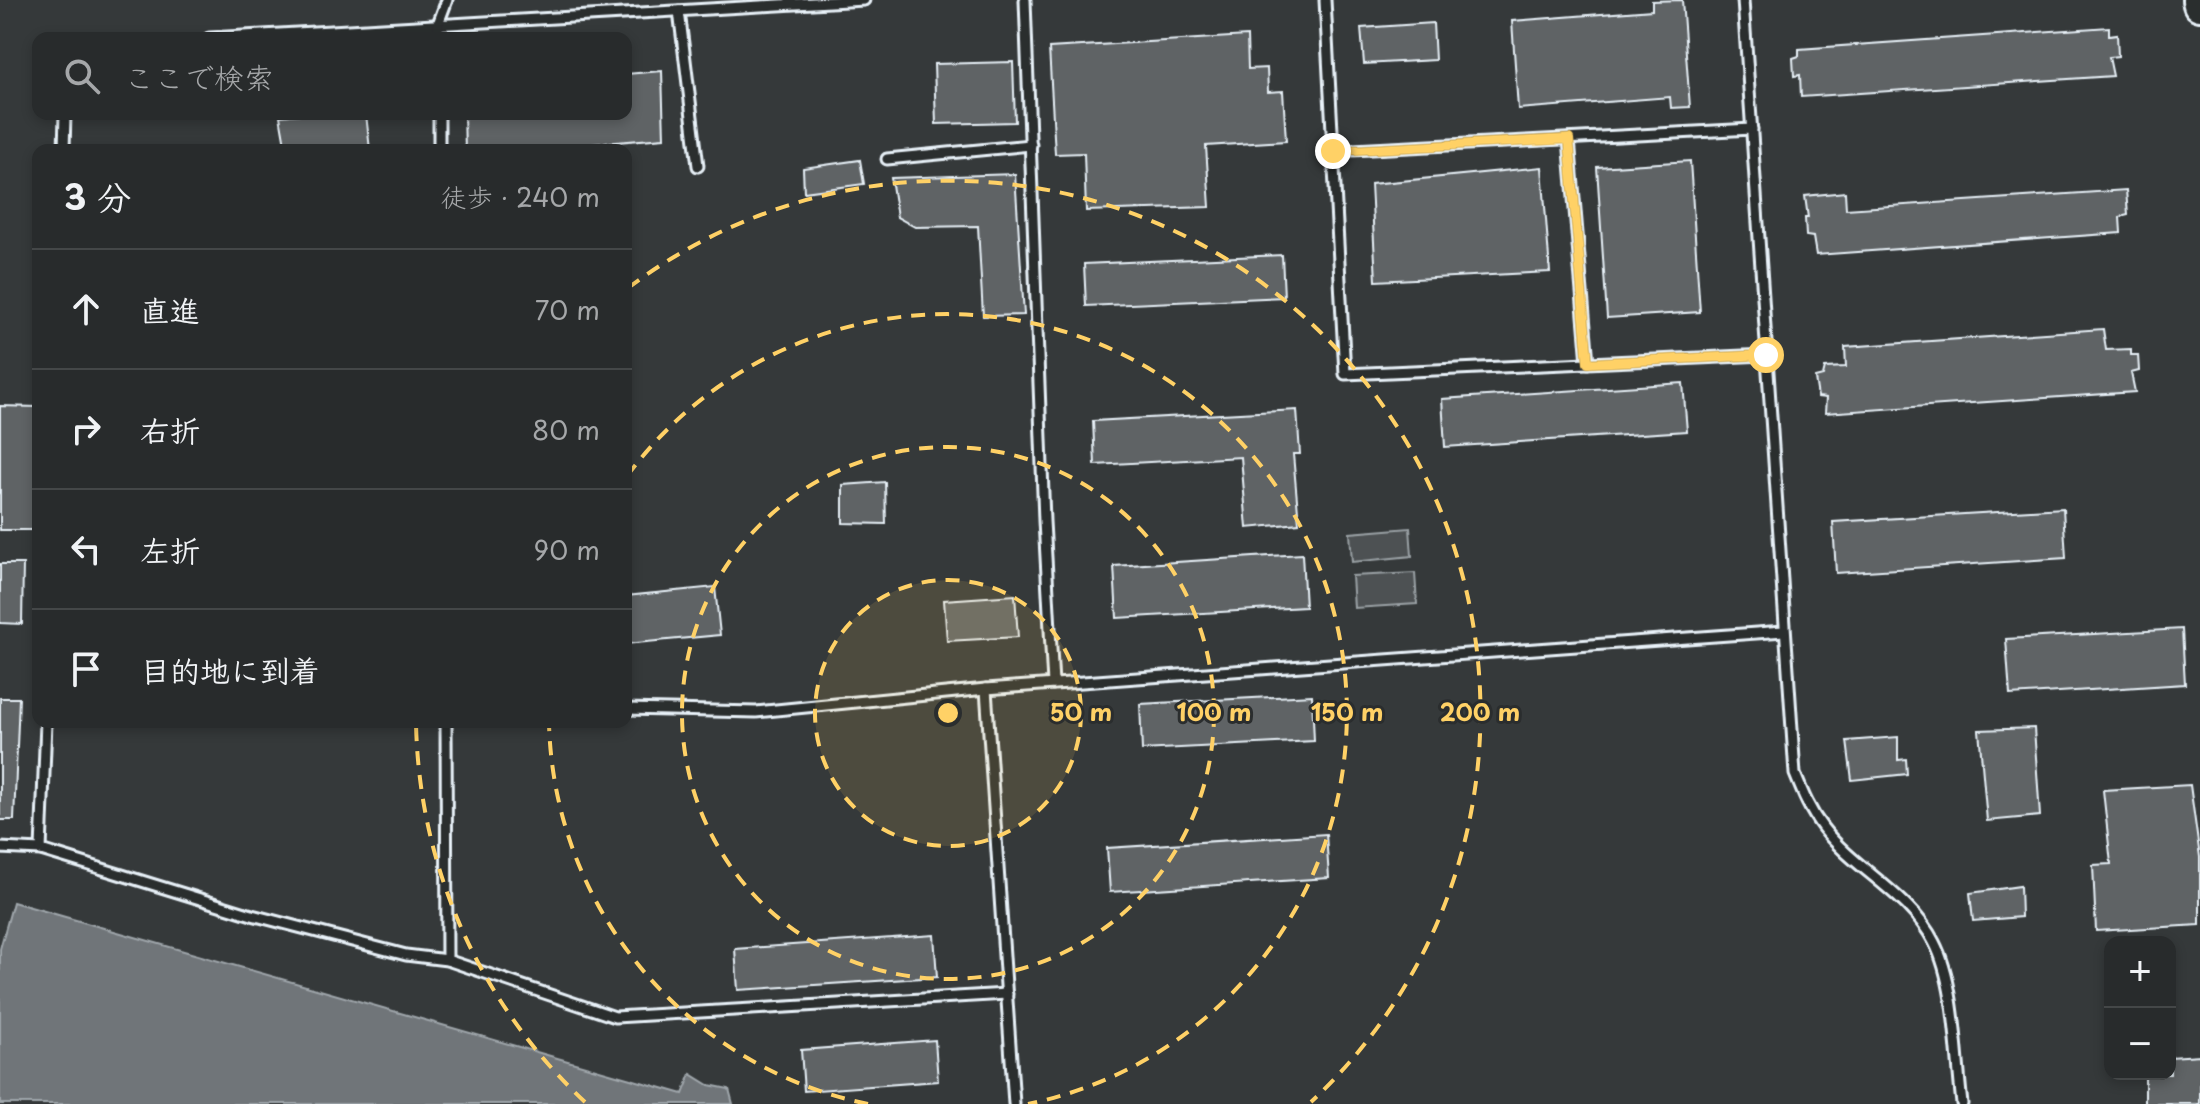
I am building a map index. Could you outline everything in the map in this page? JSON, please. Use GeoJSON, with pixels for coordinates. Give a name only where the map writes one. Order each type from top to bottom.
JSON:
{"type":"FeatureCollection","features":[{"type":"Feature","properties":{"kind":"lane"},"geometry":{"type":"LineString","coordinates":[[438,32],[447,0]]}},
{"type":"Feature","properties":{"kind":"lane"},"geometry":{"type":"LineString","coordinates":[[307,32],[864,0]]}},
{"type":"Feature","properties":{"kind":"lane"},"geometry":{"type":"LineString","coordinates":[[1025,0],[1053,684]]}},
{"type":"Feature","properties":{"kind":"lane"},"geometry":{"type":"LineString","coordinates":[[1325,0],[1345,374],[1766,355]]}},
{"type":"Feature","properties":{"kind":"lane"},"geometry":{"type":"LineString","coordinates":[[1743,0],[1795,774],[1807,805],[1825,831],[1912,911],[1933,940],[1946,971],[1962,1104]]}},
{"type":"Feature","properties":{"kind":"lane"},"geometry":{"type":"LineString","coordinates":[[679,11],[698,166]]}},
{"type":"Feature","properties":{"kind":"lane"},"geometry":{"type":"LineString","coordinates":[[64,144],[65,120]]}},
{"type":"Feature","properties":{"kind":"lane"},"geometry":{"type":"LineString","coordinates":[[439,120],[439,144]]}},
{"type":"Feature","properties":{"kind":"lane"},"geometry":{"type":"LineString","coordinates":[[1333,151],[1752,129]]}},
{"type":"Feature","properties":{"kind":"lane"},"geometry":{"type":"LineString","coordinates":[[1569,139],[1588,363]]}},
{"type":"Feature","properties":{"kind":"lane"},"geometry":{"type":"LineString","coordinates":[[887,159],[1031,145]]}},
{"type":"Feature","properties":{"kind":"lane"},"geometry":{"type":"LineString","coordinates":[[632,709],[756,712],[986,689],[1784,631]]}},
{"type":"Feature","properties":{"kind":"lane"},"geometry":{"type":"LineString","coordinates":[[986,689],[1014,1104]]}},
{"type":"Feature","properties":{"kind":"lane"},"geometry":{"type":"LineString","coordinates":[[41,850],[46,728]]}},
{"type":"Feature","properties":{"kind":"lane"},"geometry":{"type":"LineString","coordinates":[[446,728],[447,960]]}},
{"type":"Feature","properties":{"kind":"lane"},"geometry":{"type":"LineString","coordinates":[[0,848],[41,850],[252,915],[406,955],[447,960],[615,1017],[1007,994]]}},
{"type":"Feature","properties":{"kind":"shaded area"},"geometry":{"type":"Polygon","coordinates":[[[1410,528],[1412,556],[1352,562],[1350,533],[1410,528]]]}},
{"type":"Feature","properties":{"kind":"shaded area"},"geometry":{"type":"Polygon","coordinates":[[[1415,573],[1417,604],[1354,608],[1352,576],[1415,573]]]}},
{"type":"Feature","properties":{"kind":"shaded area"},"geometry":{"type":"Polygon","coordinates":[[[13,902],[683,1094],[691,1074],[709,1085],[729,1089],[733,1104],[0,1104],[0,949],[13,902]]]}},
{"type":"Feature","properties":{"kind":"building"},"geometry":{"type":"Polygon","coordinates":[[[1682,0],[1690,107],[1671,108],[1670,97],[1518,109],[1512,21],[1652,10],[1652,1],[1682,0]]]}},
{"type":"Feature","properties":{"kind":"building"},"geometry":{"type":"Polygon","coordinates":[[[1433,23],[1435,60],[1364,64],[1361,28],[1433,23]]]}},
{"type":"Feature","properties":{"kind":"building"},"geometry":{"type":"Polygon","coordinates":[[[2109,27],[2109,35],[2117,34],[2118,56],[2109,57],[2113,76],[1801,97],[1800,75],[1794,76],[1793,58],[1799,56],[1799,49],[2109,27]]]}},
{"type":"Feature","properties":{"kind":"building"},"geometry":{"type":"Polygon","coordinates":[[[1247,36],[1248,69],[1267,68],[1268,92],[1283,91],[1286,141],[1206,146],[1210,207],[1086,211],[1084,153],[1055,154],[1049,48],[1247,36]]]}},
{"type":"Feature","properties":{"kind":"building"},"geometry":{"type":"Polygon","coordinates":[[[1013,62],[1015,122],[936,124],[934,64],[1013,62]]]}},
{"type":"Feature","properties":{"kind":"building"},"geometry":{"type":"Polygon","coordinates":[[[662,71],[664,138],[592,144],[465,144],[464,120],[632,120],[632,74],[662,71]]]}},
{"type":"Feature","properties":{"kind":"building"},"geometry":{"type":"Polygon","coordinates":[[[281,120],[367,120],[369,144],[285,144],[281,120]]]}},
{"type":"Feature","properties":{"kind":"building"},"geometry":{"type":"Polygon","coordinates":[[[860,160],[864,184],[804,192],[803,168],[860,160]]]}},
{"type":"Feature","properties":{"kind":"building"},"geometry":{"type":"Polygon","coordinates":[[[1690,161],[1700,312],[1607,318],[1597,167],[1690,161]]]}},
{"type":"Feature","properties":{"kind":"building"},"geometry":{"type":"Polygon","coordinates":[[[1542,167],[1550,272],[1376,281],[1371,184],[1542,167]]]}},
{"type":"Feature","properties":{"kind":"building"},"geometry":{"type":"Polygon","coordinates":[[[1015,174],[1024,315],[983,316],[978,226],[915,227],[897,217],[891,178],[1015,174]]]}},
{"type":"Feature","properties":{"kind":"building"},"geometry":{"type":"Polygon","coordinates":[[[2126,190],[2128,215],[2120,217],[2121,233],[1816,255],[1813,237],[1806,236],[1805,218],[1808,218],[1805,196],[1845,192],[1846,209],[2126,190]]]}},
{"type":"Feature","properties":{"kind":"building"},"geometry":{"type":"Polygon","coordinates":[[[1282,255],[1284,297],[1086,306],[1084,264],[1282,255]]]}},
{"type":"Feature","properties":{"kind":"building"},"geometry":{"type":"Polygon","coordinates":[[[2103,329],[2106,350],[2131,349],[2131,355],[2138,355],[2139,371],[2131,373],[2135,392],[1825,413],[1826,398],[1818,397],[1815,378],[1823,376],[1825,368],[1846,367],[1845,347],[2103,329]]]}},
{"type":"Feature","properties":{"kind":"building"},"geometry":{"type":"Polygon","coordinates":[[[1683,383],[1687,431],[1445,447],[1442,399],[1683,383]]]}},
{"type":"Feature","properties":{"kind":"building"},"geometry":{"type":"Polygon","coordinates":[[[0,406],[32,407],[32,530],[0,530],[0,406]]]}},
{"type":"Feature","properties":{"kind":"building"},"geometry":{"type":"Polygon","coordinates":[[[1297,410],[1300,454],[1293,454],[1299,523],[1247,528],[1241,457],[1095,465],[1093,421],[1297,410]]]}},
{"type":"Feature","properties":{"kind":"building"},"geometry":{"type":"Polygon","coordinates":[[[885,482],[886,524],[843,523],[843,485],[885,482]]]}},
{"type":"Feature","properties":{"kind":"building"},"geometry":{"type":"Polygon","coordinates":[[[2063,508],[2066,558],[1836,573],[1833,522],[2063,508]]]}},
{"type":"Feature","properties":{"kind":"building"},"geometry":{"type":"Polygon","coordinates":[[[1302,554],[1305,607],[1117,618],[1114,566],[1302,554]]]}},
{"type":"Feature","properties":{"kind":"building"},"geometry":{"type":"Polygon","coordinates":[[[0,564],[23,564],[22,624],[0,623],[0,564]]]}},
{"type":"Feature","properties":{"kind":"building"},"geometry":{"type":"Polygon","coordinates":[[[715,587],[720,635],[632,643],[632,595],[715,587]]]}},
{"type":"Feature","properties":{"kind":"building"},"geometry":{"type":"Polygon","coordinates":[[[1015,595],[1018,637],[947,641],[944,600],[1015,595]]]}},
{"type":"Feature","properties":{"kind":"building"},"geometry":{"type":"Polygon","coordinates":[[[2182,629],[2185,684],[2010,695],[2006,639],[2182,629]]]}},
{"type":"Feature","properties":{"kind":"building"},"geometry":{"type":"Polygon","coordinates":[[[1312,695],[1314,741],[1142,750],[1140,704],[1312,695]]]}},
{"type":"Feature","properties":{"kind":"building"},"geometry":{"type":"Polygon","coordinates":[[[0,698],[19,698],[14,820],[0,820],[0,698]]]}},
{"type":"Feature","properties":{"kind":"building"},"geometry":{"type":"Polygon","coordinates":[[[2034,728],[2040,816],[1987,821],[1979,730],[2034,728]]]}},
{"type":"Feature","properties":{"kind":"building"},"geometry":{"type":"Polygon","coordinates":[[[1898,737],[1898,760],[1906,759],[1907,774],[1852,780],[1847,741],[1898,737]]]}},
{"type":"Feature","properties":{"kind":"building"},"geometry":{"type":"Polygon","coordinates":[[[2190,785],[2200,857],[2200,925],[2096,931],[2093,865],[2111,864],[2103,790],[2190,785]]]}},
{"type":"Feature","properties":{"kind":"building"},"geometry":{"type":"Polygon","coordinates":[[[1326,834],[1329,878],[1110,892],[1107,848],[1326,834]]]}},
{"type":"Feature","properties":{"kind":"building"},"geometry":{"type":"Polygon","coordinates":[[[2020,886],[2021,917],[1973,921],[1970,893],[2020,886]]]}},
{"type":"Feature","properties":{"kind":"building"},"geometry":{"type":"Polygon","coordinates":[[[934,935],[937,977],[738,990],[735,949],[934,935]]]}},
{"type":"Feature","properties":{"kind":"building"},"geometry":{"type":"Polygon","coordinates":[[[935,1040],[938,1081],[804,1091],[801,1050],[935,1040]]]}},
{"type":"Feature","properties":{"kind":"building"},"geometry":{"type":"Polygon","coordinates":[[[2200,1055],[2200,1104],[2145,1104],[2145,1080],[2176,1080],[2176,1057],[2200,1055]]]}},
{"type":"Feature","properties":{"kind":"route"},"geometry":{"type":"LineString","coordinates":[[1333,151],[1569,139],[1588,363],[1766,355]]}}]}
